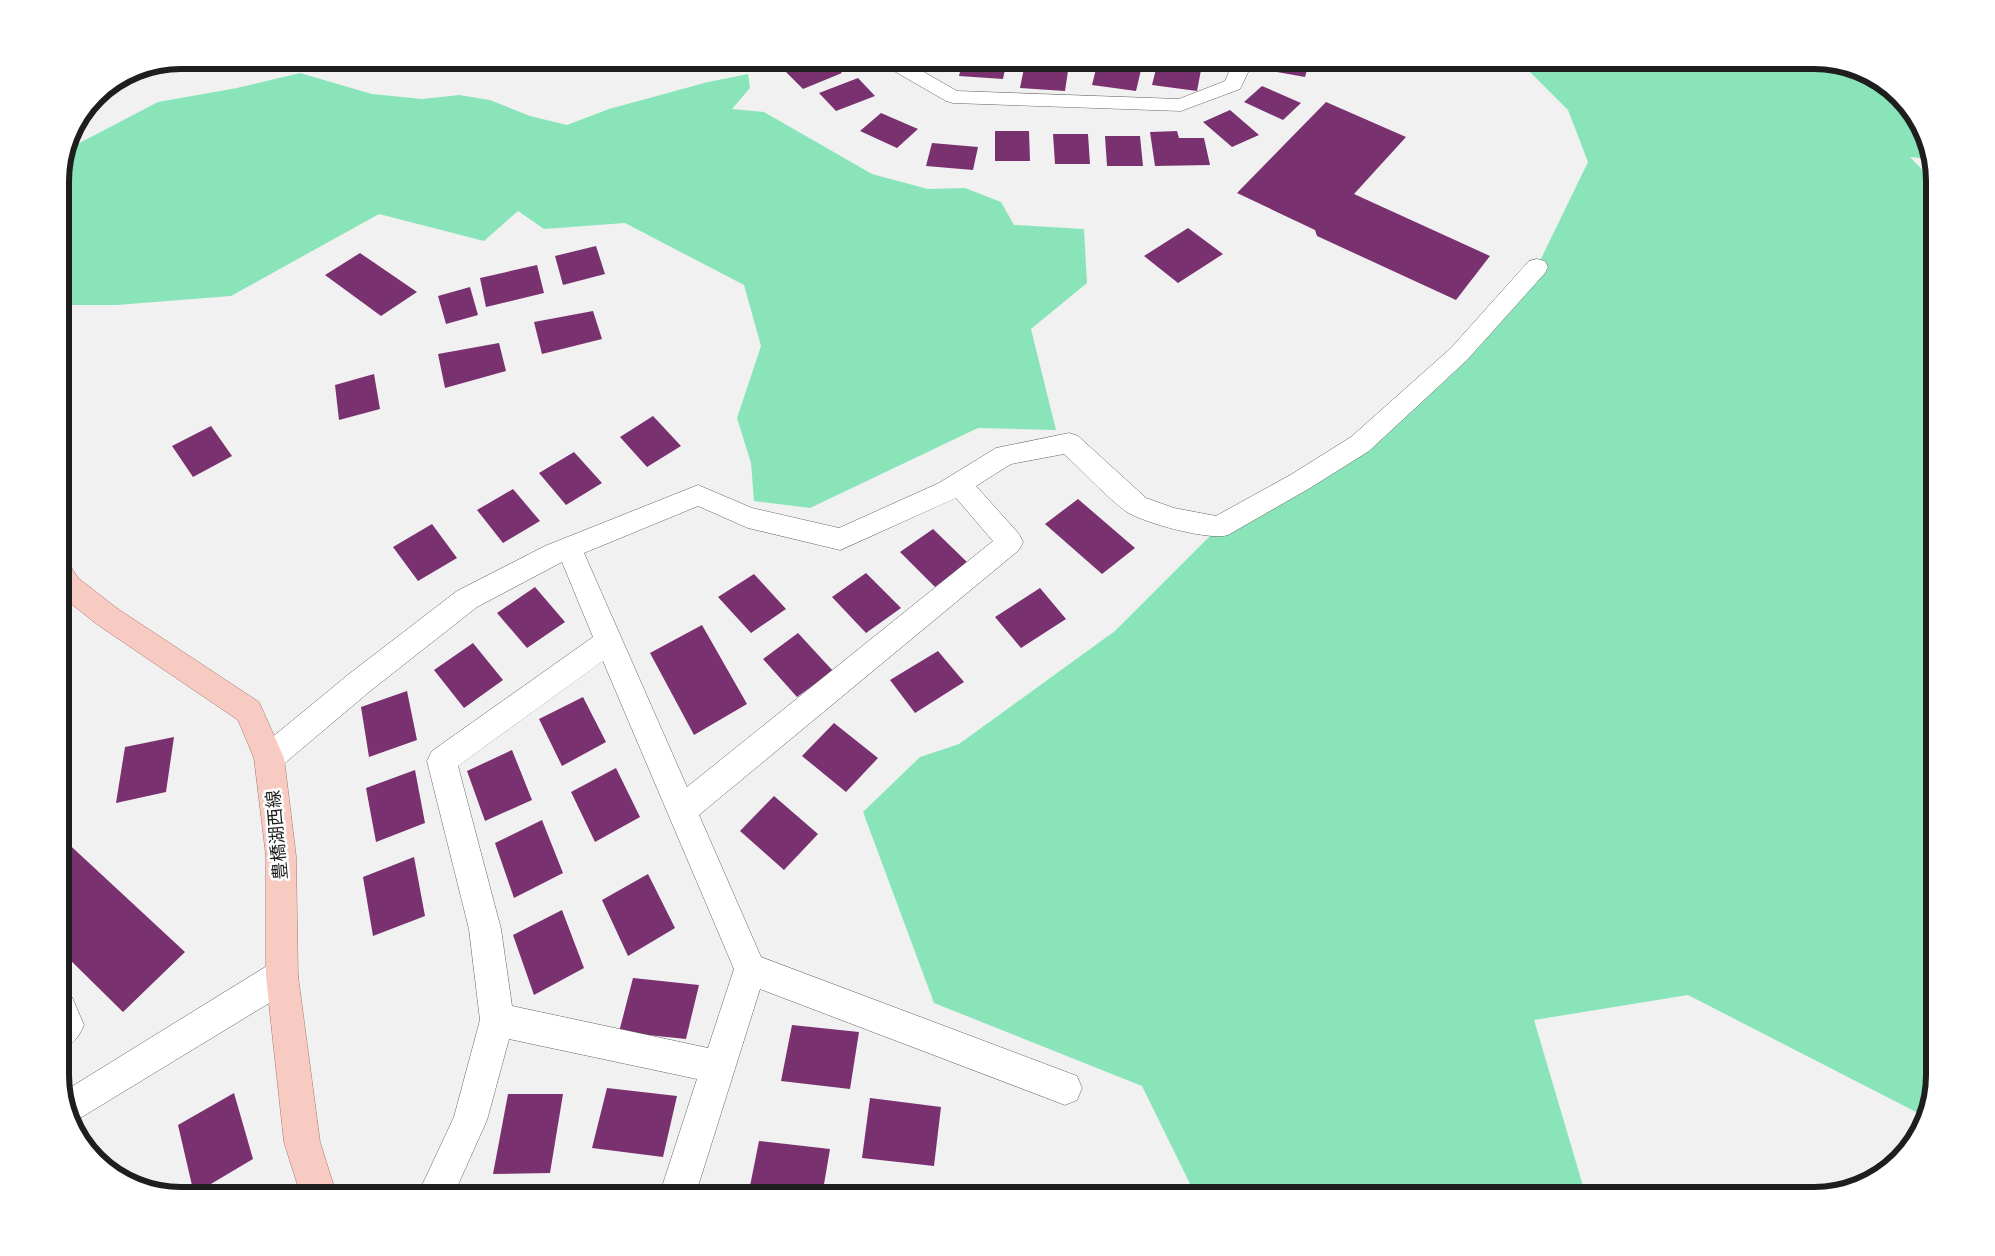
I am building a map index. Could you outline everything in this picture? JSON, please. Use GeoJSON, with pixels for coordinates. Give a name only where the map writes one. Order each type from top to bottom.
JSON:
{"type":"FeatureCollection","features":[{"type":"Feature","properties":{"kind":"main road","name":"豊橋湖西線"},"geometry":{"type":"LineString","coordinates":[[69,589],[249,711],[269,758],[281,856],[282,976],[302,1142],[316,1187]]}},
{"type":"Feature","properties":{"kind":"street"},"geometry":{"type":"LineString","coordinates":[[905,69],[954,97],[1180,105],[1233,85],[1240,69]]}},
{"type":"Feature","properties":{"kind":"street"},"geometry":{"type":"LineString","coordinates":[[269,758],[359,683],[467,599],[569,548],[698,495],[748,516],[840,539],[958,484],[1005,456],[1069,443],[1137,505],[1172,518],[1219,527],[1301,481],[1360,444],[1459,354],[1537,267]]}},
{"type":"Feature","properties":{"kind":"street"},"geometry":{"type":"LineString","coordinates":[[682,810],[1010,542],[958,484]]}},
{"type":"Feature","properties":{"kind":"street"},"geometry":{"type":"LineString","coordinates":[[569,548],[750,969],[681,1187]]}},
{"type":"Feature","properties":{"kind":"street"},"geometry":{"type":"LineString","coordinates":[[439,1187],[470,1120],[497,1020],[485,929],[442,761],[609,641]]}},
{"type":"Feature","properties":{"kind":"street"},"geometry":{"type":"LineString","coordinates":[[750,969],[1065,1088]]}},
{"type":"Feature","properties":{"kind":"street"},"geometry":{"type":"LineString","coordinates":[[73,1105],[282,976]]}},
{"type":"Feature","properties":{"kind":"street"},"geometry":{"type":"LineString","coordinates":[[497,1020],[719,1067]]}},
{"type":"Feature","properties":{"kind":"green space"},"geometry":{"type":"Polygon","coordinates":[[[1527,69],[1829,70],[1857,77],[1882,92],[1907,118],[1915,131],[1920,145],[1924,158],[1910,157],[1926,174],[1926,1075],[1925,1090],[1919,1114],[1688,995],[1534,1020],[1583,1187],[1192,1187],[1142,1086],[934,1003],[863,812],[920,757],[959,744],[1115,631],[1219,527],[1360,444],[1537,267],[1588,162],[1568,110],[1527,69]]]}},
{"type":"Feature","properties":{"kind":"green space"},"geometry":{"type":"Polygon","coordinates":[[[300,73],[372,94],[422,99],[459,95],[490,100],[530,116],[567,125],[609,109],[708,82],[748,74],[750,88],[732,109],[764,112],[872,174],[928,189],[965,188],[1001,202],[1014,225],[1084,229],[1087,283],[1031,329],[1056,430],[978,428],[810,508],[754,501],[751,463],[737,418],[761,346],[744,285],[625,223],[544,229],[518,211],[484,241],[379,214],[231,296],[117,305],[69,305],[69,173],[75,145],[158,102],[237,88],[300,73]]]}},
{"type":"Feature","properties":{"kind":"building"},"geometry":{"type":"Polygon","coordinates":[[[794,69],[838,69],[842,73],[803,89],[786,72],[794,69]]]}},
{"type":"Feature","properties":{"kind":"building"},"geometry":{"type":"Polygon","coordinates":[[[961,69],[1005,69],[1003,79],[959,76],[961,69]]]}},
{"type":"Feature","properties":{"kind":"building"},"geometry":{"type":"Polygon","coordinates":[[[1024,69],[1068,71],[1065,91],[1020,88],[1024,69]]]}},
{"type":"Feature","properties":{"kind":"building"},"geometry":{"type":"Polygon","coordinates":[[[1096,69],[1141,70],[1136,91],[1092,85],[1096,69]]]}},
{"type":"Feature","properties":{"kind":"building"},"geometry":{"type":"Polygon","coordinates":[[[1156,69],[1201,70],[1197,91],[1152,85],[1156,69]]]}},
{"type":"Feature","properties":{"kind":"building"},"geometry":{"type":"Polygon","coordinates":[[[1261,69],[1307,69],[1305,77],[1261,69]]]}},
{"type":"Feature","properties":{"kind":"building"},"geometry":{"type":"Polygon","coordinates":[[[858,78],[875,96],[836,111],[819,93],[858,78]]]}},
{"type":"Feature","properties":{"kind":"building"},"geometry":{"type":"Polygon","coordinates":[[[1262,86],[1301,103],[1283,120],[1244,102],[1262,86]]]}},
{"type":"Feature","properties":{"kind":"building"},"geometry":{"type":"Polygon","coordinates":[[[1326,102],[1406,137],[1354,194],[1490,256],[1456,300],[1317,236],[1315,230],[1237,193],[1326,102]]]}},
{"type":"Feature","properties":{"kind":"building"},"geometry":{"type":"Polygon","coordinates":[[[1230,110],[1259,135],[1232,147],[1203,122],[1230,110]]]}},
{"type":"Feature","properties":{"kind":"building"},"geometry":{"type":"Polygon","coordinates":[[[881,113],[918,129],[897,148],[860,131],[881,113]]]}},
{"type":"Feature","properties":{"kind":"building"},"geometry":{"type":"Polygon","coordinates":[[[995,131],[1029,131],[1030,161],[995,161],[995,131]]]}},
{"type":"Feature","properties":{"kind":"building"},"geometry":{"type":"Polygon","coordinates":[[[1177,131],[1179,138],[1204,138],[1210,165],[1155,166],[1150,132],[1177,131]]]}},
{"type":"Feature","properties":{"kind":"building"},"geometry":{"type":"Polygon","coordinates":[[[1053,134],[1088,134],[1090,164],[1055,164],[1053,134]]]}},
{"type":"Feature","properties":{"kind":"building"},"geometry":{"type":"Polygon","coordinates":[[[1105,136],[1140,136],[1143,166],[1107,166],[1105,136]]]}},
{"type":"Feature","properties":{"kind":"building"},"geometry":{"type":"Polygon","coordinates":[[[932,143],[978,147],[973,170],[926,166],[932,143]]]}},
{"type":"Feature","properties":{"kind":"building"},"geometry":{"type":"Polygon","coordinates":[[[1188,228],[1223,254],[1178,283],[1144,256],[1188,228]]]}},
{"type":"Feature","properties":{"kind":"building"},"geometry":{"type":"Polygon","coordinates":[[[596,246],[605,274],[563,285],[555,256],[596,246]]]}},
{"type":"Feature","properties":{"kind":"building"},"geometry":{"type":"Polygon","coordinates":[[[360,253],[417,292],[381,316],[325,275],[360,253]]]}},
{"type":"Feature","properties":{"kind":"building"},"geometry":{"type":"Polygon","coordinates":[[[537,265],[544,293],[486,307],[480,278],[537,265]]]}},
{"type":"Feature","properties":{"kind":"building"},"geometry":{"type":"Polygon","coordinates":[[[470,287],[478,315],[446,324],[438,296],[470,287]]]}},
{"type":"Feature","properties":{"kind":"building"},"geometry":{"type":"Polygon","coordinates":[[[593,311],[602,339],[542,354],[534,322],[593,311]]]}},
{"type":"Feature","properties":{"kind":"building"},"geometry":{"type":"Polygon","coordinates":[[[499,343],[506,371],[445,388],[438,354],[499,343]]]}},
{"type":"Feature","properties":{"kind":"building"},"geometry":{"type":"Polygon","coordinates":[[[374,374],[380,409],[339,420],[335,385],[374,374]]]}},
{"type":"Feature","properties":{"kind":"building"},"geometry":{"type":"Polygon","coordinates":[[[653,416],[681,446],[647,467],[620,437],[653,416]]]}},
{"type":"Feature","properties":{"kind":"building"},"geometry":{"type":"Polygon","coordinates":[[[211,426],[232,456],[193,477],[172,446],[211,426]]]}},
{"type":"Feature","properties":{"kind":"building"},"geometry":{"type":"Polygon","coordinates":[[[574,452],[602,483],[566,505],[539,473],[574,452]]]}},
{"type":"Feature","properties":{"kind":"building"},"geometry":{"type":"Polygon","coordinates":[[[513,489],[540,521],[503,543],[477,510],[513,489]]]}},
{"type":"Feature","properties":{"kind":"building"},"geometry":{"type":"Polygon","coordinates":[[[1078,499],[1135,548],[1102,574],[1045,524],[1078,499]]]}},
{"type":"Feature","properties":{"kind":"building"},"geometry":{"type":"Polygon","coordinates":[[[432,524],[457,558],[418,581],[393,547],[432,524]]]}},
{"type":"Feature","properties":{"kind":"building"},"geometry":{"type":"Polygon","coordinates":[[[933,529],[968,563],[935,587],[900,552],[933,529]]]}},
{"type":"Feature","properties":{"kind":"building"},"geometry":{"type":"Polygon","coordinates":[[[866,573],[901,608],[866,633],[832,597],[866,573]]]}},
{"type":"Feature","properties":{"kind":"building"},"geometry":{"type":"Polygon","coordinates":[[[754,574],[786,609],[751,633],[718,597],[754,574]]]}},
{"type":"Feature","properties":{"kind":"building"},"geometry":{"type":"Polygon","coordinates":[[[535,587],[565,622],[527,648],[497,613],[535,587]]]}},
{"type":"Feature","properties":{"kind":"building"},"geometry":{"type":"Polygon","coordinates":[[[1040,588],[1066,619],[1021,648],[995,617],[1040,588]]]}},
{"type":"Feature","properties":{"kind":"building"},"geometry":{"type":"Polygon","coordinates":[[[702,625],[747,704],[694,735],[650,653],[702,625]]]}},
{"type":"Feature","properties":{"kind":"building"},"geometry":{"type":"Polygon","coordinates":[[[798,633],[833,671],[797,697],[763,659],[798,633]]]}},
{"type":"Feature","properties":{"kind":"building"},"geometry":{"type":"Polygon","coordinates":[[[473,643],[503,680],[464,708],[434,670],[473,643]]]}},
{"type":"Feature","properties":{"kind":"building"},"geometry":{"type":"Polygon","coordinates":[[[938,651],[964,682],[915,713],[890,680],[938,651]]]}},
{"type":"Feature","properties":{"kind":"building"},"geometry":{"type":"Polygon","coordinates":[[[407,691],[417,740],[369,757],[361,707],[407,691]]]}},
{"type":"Feature","properties":{"kind":"building"},"geometry":{"type":"Polygon","coordinates":[[[583,697],[606,742],[562,766],[539,719],[583,697]]]}},
{"type":"Feature","properties":{"kind":"building"},"geometry":{"type":"Polygon","coordinates":[[[834,723],[878,758],[846,792],[802,756],[834,723]]]}},
{"type":"Feature","properties":{"kind":"building"},"geometry":{"type":"Polygon","coordinates":[[[174,737],[166,792],[116,803],[125,747],[174,737]]]}},
{"type":"Feature","properties":{"kind":"building"},"geometry":{"type":"Polygon","coordinates":[[[512,750],[532,800],[485,821],[467,771],[512,750]]]}},
{"type":"Feature","properties":{"kind":"building"},"geometry":{"type":"Polygon","coordinates":[[[616,768],[640,817],[595,842],[571,792],[616,768]]]}},
{"type":"Feature","properties":{"kind":"building"},"geometry":{"type":"Polygon","coordinates":[[[415,770],[425,823],[376,842],[366,788],[415,770]]]}},
{"type":"Feature","properties":{"kind":"building"},"geometry":{"type":"Polygon","coordinates":[[[774,796],[818,834],[784,870],[740,831],[774,796]]]}},
{"type":"Feature","properties":{"kind":"building"},"geometry":{"type":"Polygon","coordinates":[[[542,820],[563,873],[514,898],[495,843],[542,820]]]}},
{"type":"Feature","properties":{"kind":"building"},"geometry":{"type":"Polygon","coordinates":[[[69,844],[185,952],[123,1012],[69,959],[69,844]]]}},
{"type":"Feature","properties":{"kind":"building"},"geometry":{"type":"Polygon","coordinates":[[[414,857],[425,916],[373,936],[363,877],[414,857]]]}},
{"type":"Feature","properties":{"kind":"building"},"geometry":{"type":"Polygon","coordinates":[[[648,874],[675,928],[628,956],[602,900],[648,874]]]}},
{"type":"Feature","properties":{"kind":"building"},"geometry":{"type":"Polygon","coordinates":[[[562,910],[584,968],[534,995],[513,935],[562,910]]]}},
{"type":"Feature","properties":{"kind":"building"},"geometry":{"type":"Polygon","coordinates":[[[633,978],[699,985],[686,1039],[619,1032],[633,978]]]}},
{"type":"Feature","properties":{"kind":"building"},"geometry":{"type":"Polygon","coordinates":[[[792,1025],[859,1032],[850,1089],[781,1081],[792,1025]]]}},
{"type":"Feature","properties":{"kind":"building"},"geometry":{"type":"Polygon","coordinates":[[[607,1088],[677,1096],[663,1157],[592,1148],[607,1088]]]}},
{"type":"Feature","properties":{"kind":"building"},"geometry":{"type":"Polygon","coordinates":[[[234,1093],[253,1159],[206,1187],[192,1187],[178,1125],[234,1093]]]}},
{"type":"Feature","properties":{"kind":"building"},"geometry":{"type":"Polygon","coordinates":[[[508,1094],[563,1094],[550,1173],[493,1174],[508,1094]]]}},
{"type":"Feature","properties":{"kind":"building"},"geometry":{"type":"Polygon","coordinates":[[[870,1098],[941,1107],[934,1166],[862,1158],[870,1098]]]}},
{"type":"Feature","properties":{"kind":"building"},"geometry":{"type":"Polygon","coordinates":[[[759,1141],[830,1149],[824,1187],[750,1187],[759,1141]]]}}]}
